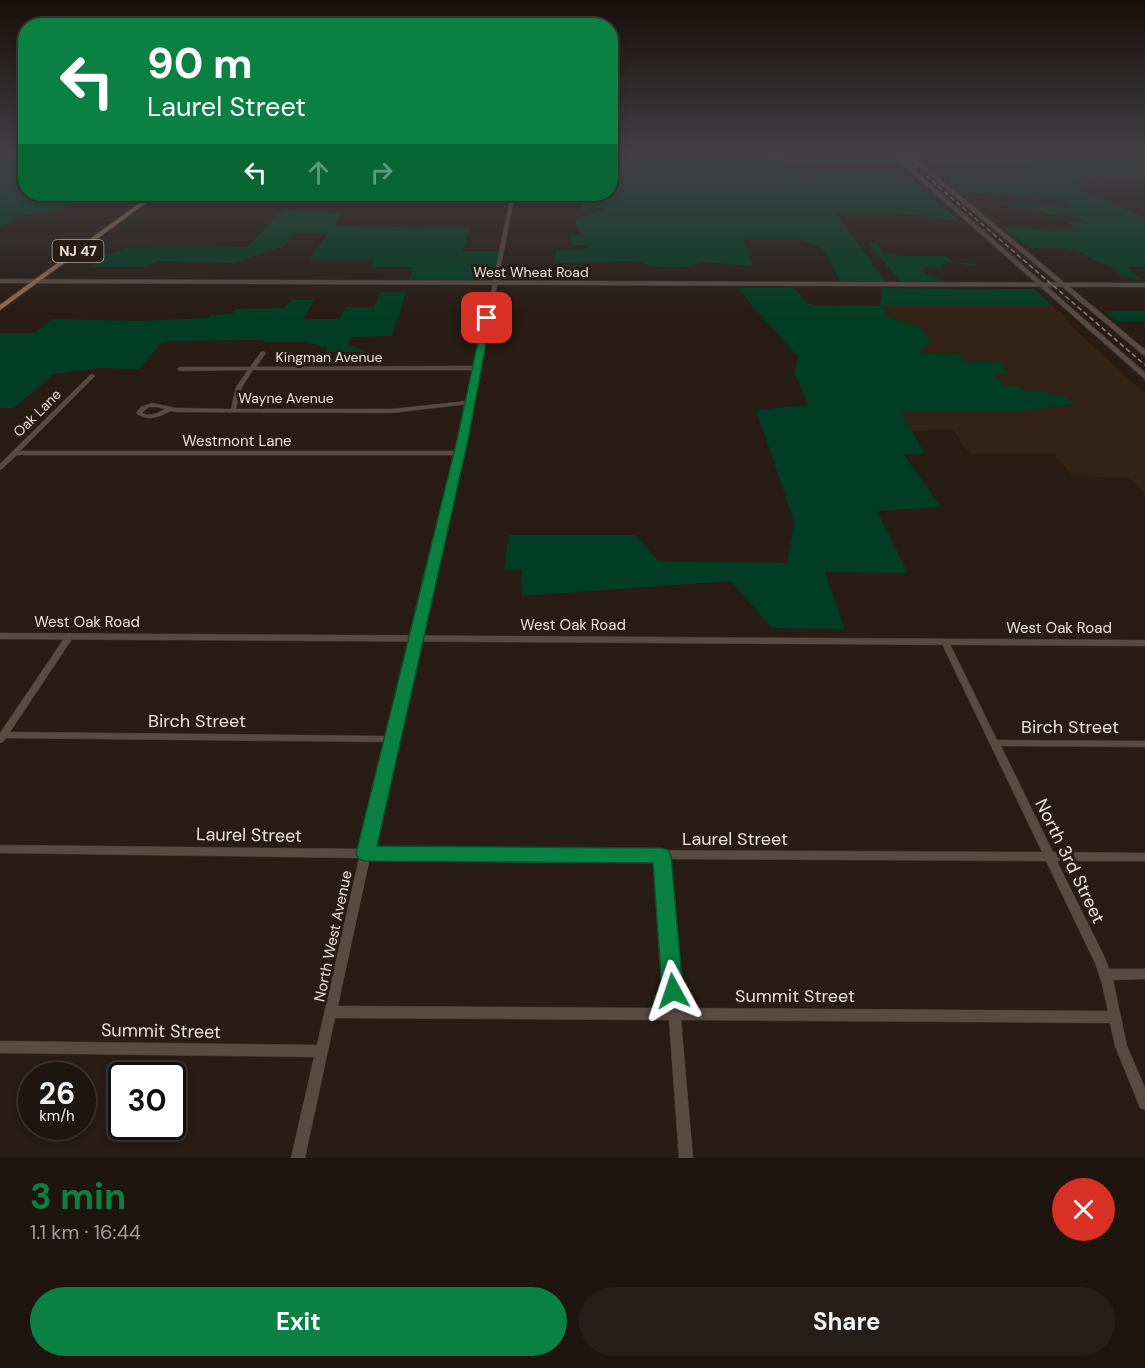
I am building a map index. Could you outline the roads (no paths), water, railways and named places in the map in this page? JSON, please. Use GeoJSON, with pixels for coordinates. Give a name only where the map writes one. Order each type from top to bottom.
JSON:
{"type":"FeatureCollection","features":[{"type":"Feature","properties":{"kind":"main road","name":"NJ 47"},"geometry":{"type":"LineString","coordinates":[[0,308],[135,209]]}},
{"type":"Feature","properties":{"kind":"main road"},"geometry":{"type":"LineString","coordinates":[[955,209],[1145,377]]}},
{"type":"Feature","properties":{"kind":"main road"},"geometry":{"type":"LineString","coordinates":[[972,209],[1145,354]]}},
{"type":"Feature","properties":{"kind":"street","name":"North West Avenue"},"geometry":{"type":"LineString","coordinates":[[298,1158],[391,739],[471,402],[510,209]]}},
{"type":"Feature","properties":{"kind":"street","name":"West Wheat Road"},"geometry":{"type":"LineString","coordinates":[[0,281],[1145,285]]}},
{"type":"Feature","properties":{"kind":"street"},"geometry":{"type":"LineString","coordinates":[[233,410],[237,392],[263,352]]}},
{"type":"Feature","properties":{"kind":"street","name":"Kingman Avenue"},"geometry":{"type":"LineString","coordinates":[[180,369],[478,368]]}},
{"type":"Feature","properties":{"kind":"street","name":"Oak Lane"},"geometry":{"type":"LineString","coordinates":[[0,468],[92,376]]}},
{"type":"Feature","properties":{"kind":"street","name":"Wayne Avenue"},"geometry":{"type":"LineString","coordinates":[[169,410],[154,417],[146,417],[139,413],[144,407],[159,404],[176,410],[391,411],[471,402]]}},
{"type":"Feature","properties":{"kind":"street","name":"Westmont Lane"},"geometry":{"type":"LineString","coordinates":[[15,453],[459,453]]}},
{"type":"Feature","properties":{"kind":"street","name":"West Oak Road"},"geometry":{"type":"LineString","coordinates":[[0,636],[1145,643]]}},
{"type":"Feature","properties":{"kind":"street"},"geometry":{"type":"LineString","coordinates":[[2,738],[69,636]]}},
{"type":"Feature","properties":{"kind":"street","name":"North 3rd Street"},"geometry":{"type":"LineString","coordinates":[[945,642],[1106,975],[1127,1061],[1145,1103]]}},
{"type":"Feature","properties":{"kind":"street","name":"Birch Street"},"geometry":{"type":"LineString","coordinates":[[2,738],[391,739]]}},
{"type":"Feature","properties":{"kind":"street","name":"Birch Street"},"geometry":{"type":"LineString","coordinates":[[995,743],[1145,744]]}},
{"type":"Feature","properties":{"kind":"street","name":"Laurel Street"},"geometry":{"type":"LineString","coordinates":[[0,849],[365,854],[1145,857]]}},
{"type":"Feature","properties":{"kind":"street"},"geometry":{"type":"LineString","coordinates":[[662,855],[686,1158]]}},
{"type":"Feature","properties":{"kind":"street"},"geometry":{"type":"LineString","coordinates":[[1106,975],[1145,974]]}},
{"type":"Feature","properties":{"kind":"street","name":"Summit Street"},"geometry":{"type":"LineString","coordinates":[[330,1012],[1115,1017]]}},
{"type":"Feature","properties":{"kind":"street","name":"Summit Street"},"geometry":{"type":"LineString","coordinates":[[0,1047],[322,1051]]}},
{"type":"Feature","properties":{"kind":"railway"},"geometry":{"type":"LineString","coordinates":[[965,209],[1145,365]]}}]}
